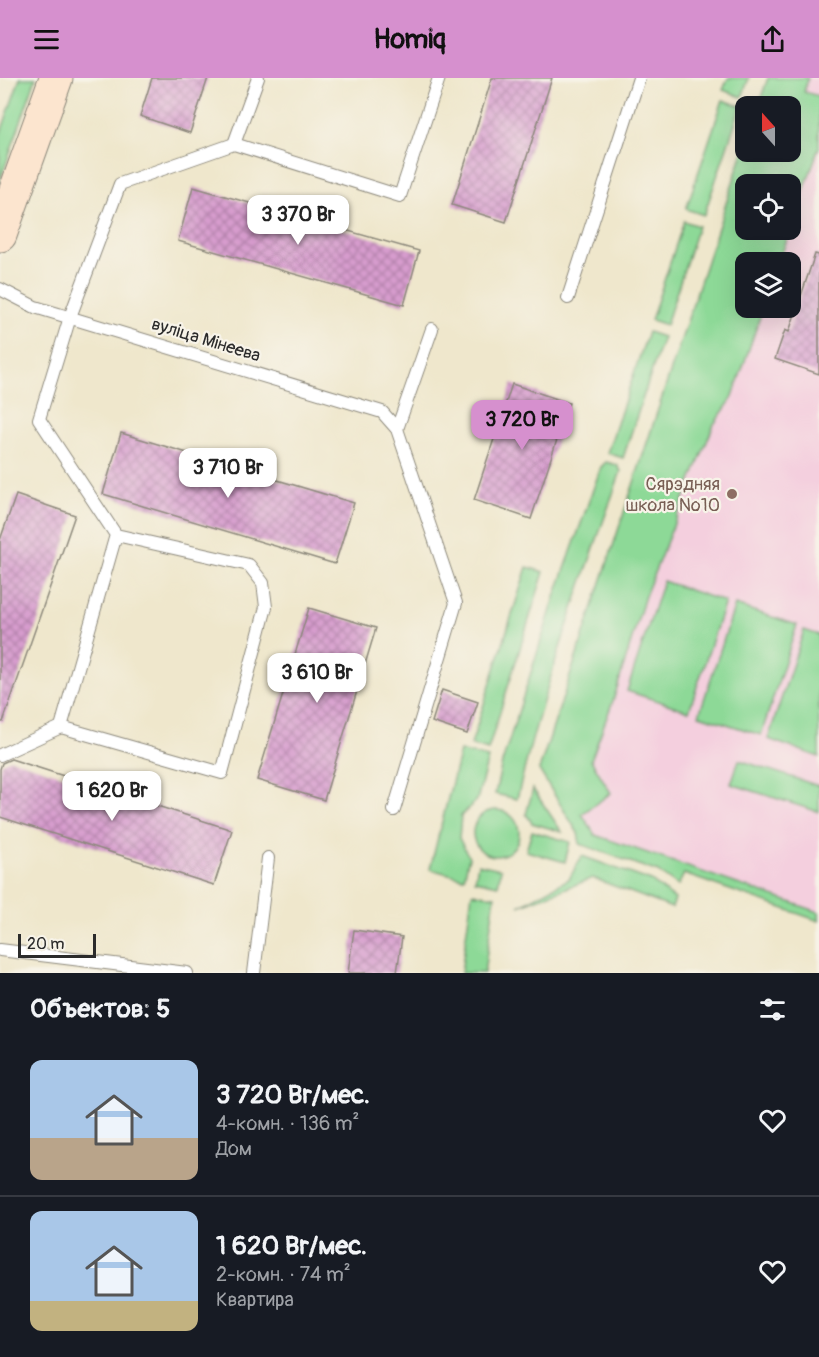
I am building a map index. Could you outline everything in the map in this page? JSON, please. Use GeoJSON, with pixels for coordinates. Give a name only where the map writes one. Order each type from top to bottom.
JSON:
{"type":"FeatureCollection","features":[{"type":"Feature","properties":{"kind":"street"},"geometry":{"type":"LineString","coordinates":[[0,235],[56,78]]}},
{"type":"Feature","properties":{"kind":"lane"},"geometry":{"type":"LineString","coordinates":[[234,144],[258,78]]}},
{"type":"Feature","properties":{"kind":"lane"},"geometry":{"type":"LineString","coordinates":[[0,755],[61,727],[222,773],[266,608],[263,583],[249,565],[116,535],[39,419],[70,317],[120,184],[234,144],[400,196],[439,78]]}},
{"type":"Feature","properties":{"kind":"lane"},"geometry":{"type":"LineString","coordinates":[[568,298],[639,78]]}},
{"type":"Feature","properties":{"kind":"lane","name":"вуліца Мінеева"},"geometry":{"type":"LineString","coordinates":[[0,289],[35,307],[382,412],[397,429]]}},
{"type":"Feature","properties":{"kind":"lane"},"geometry":{"type":"LineString","coordinates":[[394,810],[456,603],[397,429],[432,329]]}},
{"type":"Feature","properties":{"kind":"lane"},"geometry":{"type":"LineString","coordinates":[[61,727],[116,535]]}},
{"type":"Feature","properties":{"kind":"lane"},"geometry":{"type":"LineString","coordinates":[[254,973],[268,858]]}},
{"type":"Feature","properties":{"kind":"lane"},"geometry":{"type":"LineString","coordinates":[[0,950],[187,973]]}},
{"type":"Feature","properties":{"kind":"shaded area","name":"Сярэдняя школа №10"},"geometry":{"type":"Polygon","coordinates":[[[787,78],[819,78],[819,912],[595,835],[555,772],[735,261],[735,318],[801,318],[801,252],[738,252],[742,240],[801,240],[801,174],[790,174],[790,162],[801,162],[801,96],[789,96],[787,78]]]}},
{"type":"Feature","properties":{"kind":"green space"},"geometry":{"type":"Polygon","coordinates":[[[20,78],[36,78],[0,181],[0,135],[20,78]]]}},
{"type":"Feature","properties":{"kind":"green space"},"geometry":{"type":"Polygon","coordinates":[[[728,78],[749,78],[742,96],[723,90],[728,78]]]}},
{"type":"Feature","properties":{"kind":"green space"},"geometry":{"type":"Polygon","coordinates":[[[768,78],[808,78],[804,92],[819,96],[819,147],[801,199],[801,174],[736,174],[740,162],[801,162],[801,96],[762,96],[768,78]]]}},
{"type":"Feature","properties":{"kind":"green space"},"geometry":{"type":"Polygon","coordinates":[[[723,100],[735,104],[735,124],[704,215],[686,209],[723,100]]]}},
{"type":"Feature","properties":{"kind":"green space"},"geometry":{"type":"Polygon","coordinates":[[[735,176],[735,240],[787,240],[782,252],[735,252],[735,318],[760,318],[732,399],[714,424],[645,596],[614,698],[591,760],[611,793],[582,814],[595,835],[819,912],[819,921],[684,874],[678,886],[658,872],[580,844],[578,833],[539,770],[735,176]]]}},
{"type":"Feature","properties":{"kind":"green space"},"geometry":{"type":"Polygon","coordinates":[[[684,221],[698,226],[666,325],[651,320],[684,221]]]}},
{"type":"Feature","properties":{"kind":"green space"},"geometry":{"type":"Polygon","coordinates":[[[648,332],[663,337],[623,458],[607,453],[648,332]]]}},
{"type":"Feature","properties":{"kind":"green space"},"geometry":{"type":"Polygon","coordinates":[[[606,462],[617,465],[621,471],[551,675],[517,799],[495,794],[502,763],[555,597],[601,467],[606,462]]]}},
{"type":"Feature","properties":{"kind":"green space"},"geometry":{"type":"Polygon","coordinates":[[[527,567],[544,572],[488,750],[471,745],[527,567]]]}},
{"type":"Feature","properties":{"kind":"green space"},"geometry":{"type":"Polygon","coordinates":[[[663,581],[725,602],[689,711],[627,691],[663,581]]]}},
{"type":"Feature","properties":{"kind":"green space"},"geometry":{"type":"Polygon","coordinates":[[[735,605],[797,625],[761,735],[699,715],[735,605]]]}},
{"type":"Feature","properties":{"kind":"green space"},"geometry":{"type":"Polygon","coordinates":[[[804,630],[819,635],[819,757],[768,739],[804,630]]]}},
{"type":"Feature","properties":{"kind":"green space"},"geometry":{"type":"Polygon","coordinates":[[[460,751],[488,758],[477,800],[461,816],[459,838],[469,857],[464,878],[430,869],[460,751]]]}},
{"type":"Feature","properties":{"kind":"green space"},"geometry":{"type":"Polygon","coordinates":[[[739,760],[819,786],[819,812],[731,784],[739,760]]]}},
{"type":"Feature","properties":{"kind":"green space"},"geometry":{"type":"Polygon","coordinates":[[[533,789],[562,832],[532,823],[526,814],[533,789]]]}},
{"type":"Feature","properties":{"kind":"green space"},"geometry":{"type":"Polygon","coordinates":[[[496,810],[512,817],[519,833],[512,849],[496,856],[480,849],[473,833],[480,817],[496,810]]]}},
{"type":"Feature","properties":{"kind":"green space"},"geometry":{"type":"Polygon","coordinates":[[[532,831],[570,842],[565,862],[526,851],[532,831]]]}},
{"type":"Feature","properties":{"kind":"green space"},"geometry":{"type":"Polygon","coordinates":[[[582,856],[651,881],[675,899],[672,908],[593,878],[519,906],[569,879],[582,856]]]}},
{"type":"Feature","properties":{"kind":"green space"},"geometry":{"type":"Polygon","coordinates":[[[478,864],[501,869],[498,885],[475,880],[478,864]]]}},
{"type":"Feature","properties":{"kind":"green space"},"geometry":{"type":"Polygon","coordinates":[[[472,893],[495,896],[484,973],[461,973],[472,893]]]}},
{"type":"Feature","properties":{"kind":"building"},"geometry":{"type":"Polygon","coordinates":[[[152,78],[208,78],[190,133],[140,116],[152,78]]]}},
{"type":"Feature","properties":{"kind":"building"},"geometry":{"type":"Polygon","coordinates":[[[492,78],[552,78],[506,222],[452,205],[492,78]]]}},
{"type":"Feature","properties":{"kind":"building"},"geometry":{"type":"Polygon","coordinates":[[[193,187],[419,251],[404,305],[178,241],[193,187]]]}},
{"type":"Feature","properties":{"kind":"building"},"geometry":{"type":"Polygon","coordinates":[[[815,254],[819,255],[819,374],[775,359],[785,330],[789,332],[794,318],[801,318],[801,296],[815,254]]]}},
{"type":"Feature","properties":{"kind":"building"},"geometry":{"type":"Polygon","coordinates":[[[512,384],[569,403],[531,519],[474,500],[512,384]]]}},
{"type":"Feature","properties":{"kind":"building"},"geometry":{"type":"Polygon","coordinates":[[[121,433],[354,503],[335,564],[103,494],[121,433]]]}},
{"type":"Feature","properties":{"kind":"building"},"geometry":{"type":"Polygon","coordinates":[[[16,495],[75,515],[3,722],[0,722],[0,540],[16,495]]]}},
{"type":"Feature","properties":{"kind":"building"},"geometry":{"type":"Polygon","coordinates":[[[309,608],[376,628],[324,800],[257,780],[309,608]]]}},
{"type":"Feature","properties":{"kind":"building"},"geometry":{"type":"Polygon","coordinates":[[[442,690],[478,702],[467,734],[432,722],[442,690]]]}},
{"type":"Feature","properties":{"kind":"building"},"geometry":{"type":"Polygon","coordinates":[[[11,759],[232,830],[214,885],[0,817],[0,769],[2,763],[11,759]]]}},
{"type":"Feature","properties":{"kind":"building"},"geometry":{"type":"Polygon","coordinates":[[[354,930],[402,937],[397,973],[348,973],[354,930]]]}},
{"type":"Feature","properties":{"kind":"place","name":"Сярэдняя школа №10"},"geometry":{"type":"Point","coordinates":[732,494]}}]}
